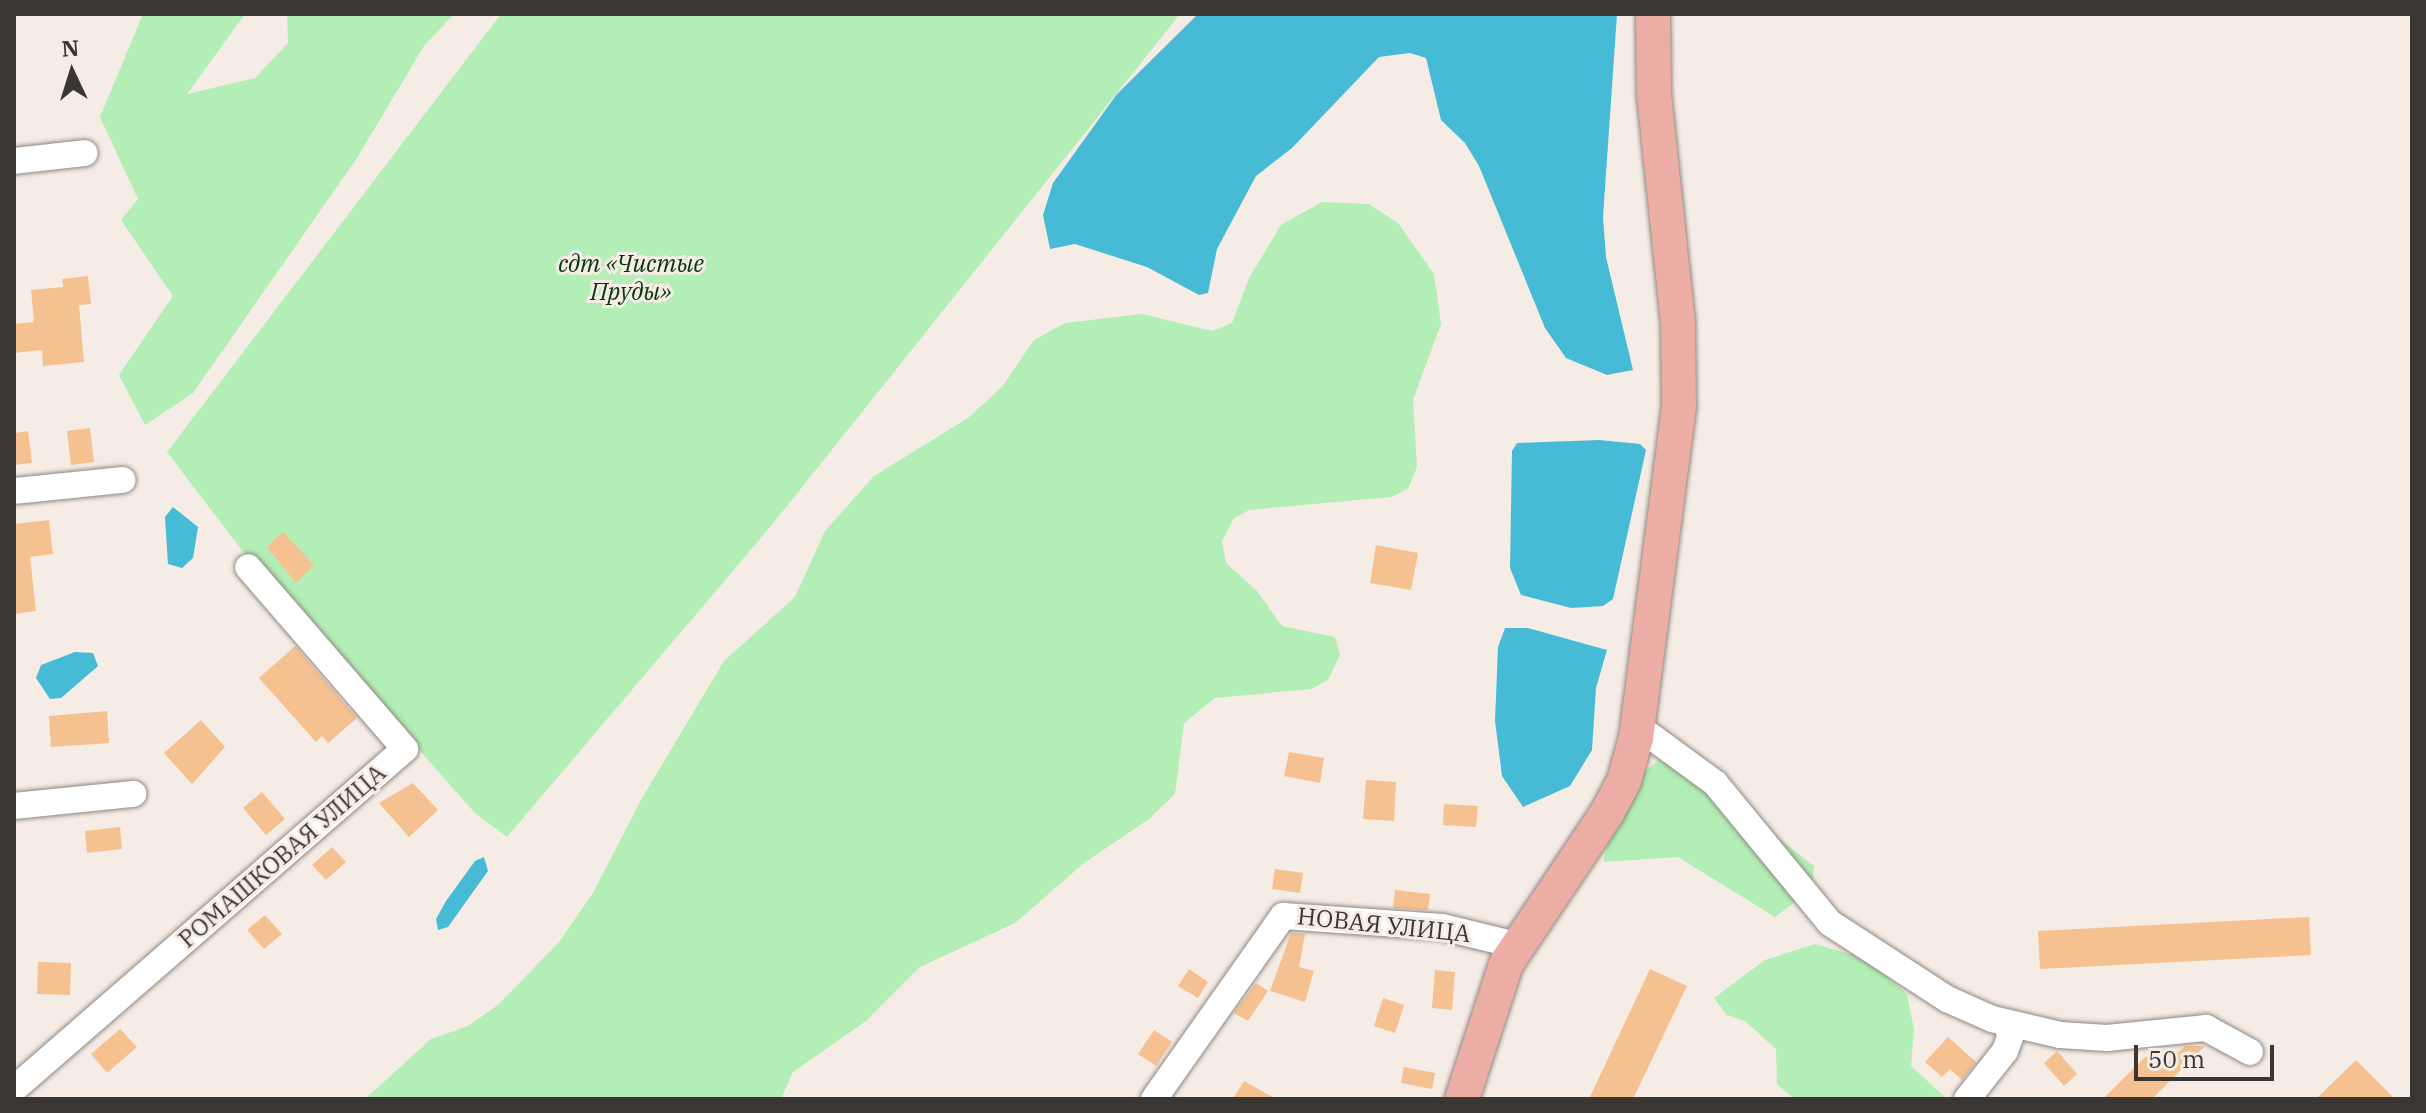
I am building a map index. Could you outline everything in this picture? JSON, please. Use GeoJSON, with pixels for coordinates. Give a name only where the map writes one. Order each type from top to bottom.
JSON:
{"type":"FeatureCollection","features":[{"type":"Feature","properties":{"kind":"main road"},"geometry":{"type":"LineString","coordinates":[[1462,1099],[1492,996],[1516,945],[1624,781],[1637,726],[1679,405],[1678,323],[1654,93],[1653,14]]}},
{"type":"Feature","properties":{"kind":"street"},"geometry":{"type":"LineString","coordinates":[[14,161],[85,153]]}},
{"type":"Feature","properties":{"kind":"street"},"geometry":{"type":"LineString","coordinates":[[14,491],[122,480]]}},
{"type":"Feature","properties":{"kind":"street","name":"РОМАШКОВАЯ УЛИЦА"},"geometry":{"type":"LineString","coordinates":[[14,1089],[405,749],[248,567]]}},
{"type":"Feature","properties":{"kind":"street"},"geometry":{"type":"LineString","coordinates":[[1637,726],[1715,783],[1830,923],[1947,999],[2007,1023],[2060,1035],[2107,1038],[2206,1028],[2250,1052]]}},
{"type":"Feature","properties":{"kind":"street"},"geometry":{"type":"LineString","coordinates":[[14,806],[133,794]]}},
{"type":"Feature","properties":{"kind":"street","name":"НОВАЯ УЛИЦА"},"geometry":{"type":"LineString","coordinates":[[1154,1099],[1283,916],[1442,927],[1516,945]]}},
{"type":"Feature","properties":{"kind":"street"},"geometry":{"type":"LineString","coordinates":[[1967,1099],[2005,1051],[2010,1037],[2007,1023]]}},
{"type":"Feature","properties":{"kind":"green space"},"geometry":{"type":"Polygon","coordinates":[[[143,14],[245,14],[187,94],[255,78],[288,43],[287,14],[454,14],[424,46],[357,158],[193,393],[145,425],[119,375],[173,296],[121,220],[138,199],[100,117],[143,14]]]}},
{"type":"Feature","properties":{"kind":"green space","name":"сдт «Чистые Пруды»"},"geometry":{"type":"Polygon","coordinates":[[[501,14],[1180,14],[771,526],[507,837],[475,813],[241,549],[167,452],[501,14]]]}},
{"type":"Feature","properties":{"kind":"green space"},"geometry":{"type":"Polygon","coordinates":[[[1322,202],[1369,204],[1398,223],[1434,274],[1441,324],[1413,400],[1417,467],[1408,489],[1391,497],[1249,510],[1234,518],[1222,541],[1226,563],[1257,591],[1282,626],[1335,637],[1340,655],[1328,680],[1311,689],[1215,698],[1184,723],[1175,794],[1149,819],[1084,863],[1015,923],[920,967],[866,1021],[793,1072],[781,1099],[365,1099],[431,1039],[468,1026],[498,1005],[559,942],[593,893],[641,800],[724,661],[795,597],[825,531],[874,476],[968,418],[1002,387],[1034,340],[1065,323],[1142,314],[1212,331],[1232,323],[1249,278],[1281,225],[1322,202]]]}},
{"type":"Feature","properties":{"kind":"green space"},"geometry":{"type":"Polygon","coordinates":[[[1669,753],[1735,789],[1775,835],[1814,866],[1812,889],[1775,917],[1678,857],[1603,862],[1614,821],[1638,776],[1669,753]]]}},
{"type":"Feature","properties":{"kind":"green space"},"geometry":{"type":"Polygon","coordinates":[[[1815,944],[1867,959],[1907,994],[1914,1030],[1911,1066],[1947,1099],[1794,1099],[1777,1084],[1776,1049],[1745,1021],[1727,1015],[1714,998],[1765,960],[1815,944]]]}},
{"type":"Feature","properties":{"kind":"water"},"geometry":{"type":"Polygon","coordinates":[[[1198,14],[1617,14],[1603,217],[1606,257],[1633,370],[1607,375],[1566,358],[1545,328],[1479,166],[1465,143],[1441,120],[1426,58],[1410,53],[1379,57],[1292,148],[1256,176],[1217,249],[1208,293],[1199,295],[1147,267],[1075,244],[1050,249],[1043,215],[1053,183],[1117,94],[1198,14]]]}},
{"type":"Feature","properties":{"kind":"water"},"geometry":{"type":"Polygon","coordinates":[[[1599,440],[1640,444],[1646,450],[1613,599],[1603,606],[1571,608],[1521,595],[1510,568],[1512,451],[1517,443],[1599,440]]]}},
{"type":"Feature","properties":{"kind":"water"},"geometry":{"type":"Polygon","coordinates":[[[173,507],[198,527],[193,558],[182,568],[168,564],[165,517],[173,507]]]}},
{"type":"Feature","properties":{"kind":"water"},"geometry":{"type":"Polygon","coordinates":[[[1505,628],[1528,628],[1607,650],[1596,688],[1592,750],[1570,786],[1523,807],[1502,776],[1495,721],[1498,647],[1505,628]]]}},
{"type":"Feature","properties":{"kind":"water"},"geometry":{"type":"Polygon","coordinates":[[[75,652],[93,653],[98,666],[61,698],[50,699],[36,678],[41,665],[75,652]]]}},
{"type":"Feature","properties":{"kind":"water"},"geometry":{"type":"Polygon","coordinates":[[[484,857],[488,871],[448,927],[438,930],[436,919],[446,901],[475,861],[484,857]]]}},
{"type":"Feature","properties":{"kind":"building"},"geometry":{"type":"Polygon","coordinates":[[[88,276],[91,304],[79,305],[84,362],[43,366],[42,350],[14,353],[14,324],[34,322],[31,290],[63,287],[62,279],[88,276]]]}},
{"type":"Feature","properties":{"kind":"building"},"geometry":{"type":"Polygon","coordinates":[[[90,428],[94,462],[71,465],[67,431],[90,428]]]}},
{"type":"Feature","properties":{"kind":"building"},"geometry":{"type":"Polygon","coordinates":[[[28,431],[32,463],[14,465],[14,433],[28,431]]]}},
{"type":"Feature","properties":{"kind":"building"},"geometry":{"type":"Polygon","coordinates":[[[49,520],[53,554],[30,557],[36,611],[14,614],[14,524],[49,520]]]}},
{"type":"Feature","properties":{"kind":"building"},"geometry":{"type":"Polygon","coordinates":[[[283,532],[314,565],[296,583],[267,547],[283,532]]]}},
{"type":"Feature","properties":{"kind":"building"},"geometry":{"type":"Polygon","coordinates":[[[1376,545],[1418,553],[1411,590],[1370,583],[1376,545]]]}},
{"type":"Feature","properties":{"kind":"building"},"geometry":{"type":"Polygon","coordinates":[[[295,646],[357,718],[328,743],[322,736],[316,742],[259,678],[295,646]]]}},
{"type":"Feature","properties":{"kind":"building"},"geometry":{"type":"Polygon","coordinates":[[[107,711],[109,743],[51,747],[49,716],[107,711]]]}},
{"type":"Feature","properties":{"kind":"building"},"geometry":{"type":"Polygon","coordinates":[[[201,720],[225,747],[192,784],[164,753],[201,720]]]}},
{"type":"Feature","properties":{"kind":"building"},"geometry":{"type":"Polygon","coordinates":[[[1289,752],[1324,758],[1320,783],[1284,776],[1289,752]]]}},
{"type":"Feature","properties":{"kind":"building"},"geometry":{"type":"Polygon","coordinates":[[[1366,780],[1396,782],[1394,821],[1363,819],[1366,780]]]}},
{"type":"Feature","properties":{"kind":"building"},"geometry":{"type":"Polygon","coordinates":[[[413,783],[438,810],[409,837],[379,803],[413,783]]]}},
{"type":"Feature","properties":{"kind":"building"},"geometry":{"type":"Polygon","coordinates":[[[262,792],[285,819],[266,835],[243,808],[262,792]]]}},
{"type":"Feature","properties":{"kind":"building"},"geometry":{"type":"Polygon","coordinates":[[[1444,804],[1478,806],[1476,827],[1443,825],[1444,804]]]}},
{"type":"Feature","properties":{"kind":"building"},"geometry":{"type":"Polygon","coordinates":[[[120,827],[122,849],[87,853],[85,831],[120,827]]]}},
{"type":"Feature","properties":{"kind":"building"},"geometry":{"type":"Polygon","coordinates":[[[332,847],[346,862],[326,880],[312,865],[332,847]]]}},
{"type":"Feature","properties":{"kind":"building"},"geometry":{"type":"Polygon","coordinates":[[[1275,869],[1303,873],[1300,893],[1272,889],[1275,869]]]}},
{"type":"Feature","properties":{"kind":"building"},"geometry":{"type":"Polygon","coordinates":[[[1395,890],[1430,894],[1428,910],[1393,908],[1395,890]]]}},
{"type":"Feature","properties":{"kind":"building"},"geometry":{"type":"Polygon","coordinates":[[[265,915],[282,934],[264,949],[247,930],[265,915]]]}},
{"type":"Feature","properties":{"kind":"building"},"geometry":{"type":"Polygon","coordinates":[[[2309,917],[2311,955],[2040,969],[2038,931],[2309,917]]]}},
{"type":"Feature","properties":{"kind":"building"},"geometry":{"type":"Polygon","coordinates":[[[1291,933],[1305,934],[1299,967],[1314,971],[1305,1002],[1270,991],[1291,933]]]}},
{"type":"Feature","properties":{"kind":"building"},"geometry":{"type":"Polygon","coordinates":[[[38,962],[71,963],[70,995],[37,994],[38,962]]]}},
{"type":"Feature","properties":{"kind":"building"},"geometry":{"type":"Polygon","coordinates":[[[1189,969],[1208,982],[1198,998],[1178,986],[1189,969]]]}},
{"type":"Feature","properties":{"kind":"building"},"geometry":{"type":"Polygon","coordinates":[[[1650,969],[1687,986],[1633,1099],[1589,1099],[1650,969]]]}},
{"type":"Feature","properties":{"kind":"building"},"geometry":{"type":"Polygon","coordinates":[[[1435,970],[1455,972],[1452,1010],[1432,1008],[1435,970]]]}},
{"type":"Feature","properties":{"kind":"building"},"geometry":{"type":"Polygon","coordinates":[[[1256,983],[1268,991],[1248,1021],[1234,1013],[1256,983]]]}},
{"type":"Feature","properties":{"kind":"building"},"geometry":{"type":"Polygon","coordinates":[[[1383,998],[1404,1005],[1395,1033],[1374,1026],[1383,998]]]}},
{"type":"Feature","properties":{"kind":"building"},"geometry":{"type":"Polygon","coordinates":[[[120,1029],[137,1047],[107,1073],[91,1054],[120,1029]]]}},
{"type":"Feature","properties":{"kind":"building"},"geometry":{"type":"Polygon","coordinates":[[[1154,1030],[1172,1042],[1156,1066],[1138,1054],[1154,1030]]]}},
{"type":"Feature","properties":{"kind":"building"},"geometry":{"type":"Polygon","coordinates":[[[1948,1037],[1976,1062],[1962,1080],[1950,1069],[1942,1077],[1925,1062],[1948,1037]]]}},
{"type":"Feature","properties":{"kind":"building"},"geometry":{"type":"Polygon","coordinates":[[[2185,1046],[2205,1046],[2152,1099],[2103,1099],[2146,1056],[2160,1070],[2185,1046]]]}},
{"type":"Feature","properties":{"kind":"building"},"geometry":{"type":"Polygon","coordinates":[[[2057,1051],[2077,1074],[2064,1086],[2044,1063],[2057,1051]]]}},
{"type":"Feature","properties":{"kind":"building"},"geometry":{"type":"Polygon","coordinates":[[[2356,1060],[2395,1099],[2316,1099],[2356,1060]]]}},
{"type":"Feature","properties":{"kind":"building"},"geometry":{"type":"Polygon","coordinates":[[[1404,1067],[1435,1073],[1432,1089],[1401,1083],[1404,1067]]]}},
{"type":"Feature","properties":{"kind":"building"},"geometry":{"type":"Polygon","coordinates":[[[1244,1081],[1276,1099],[1233,1099],[1244,1081]]]}}]}
